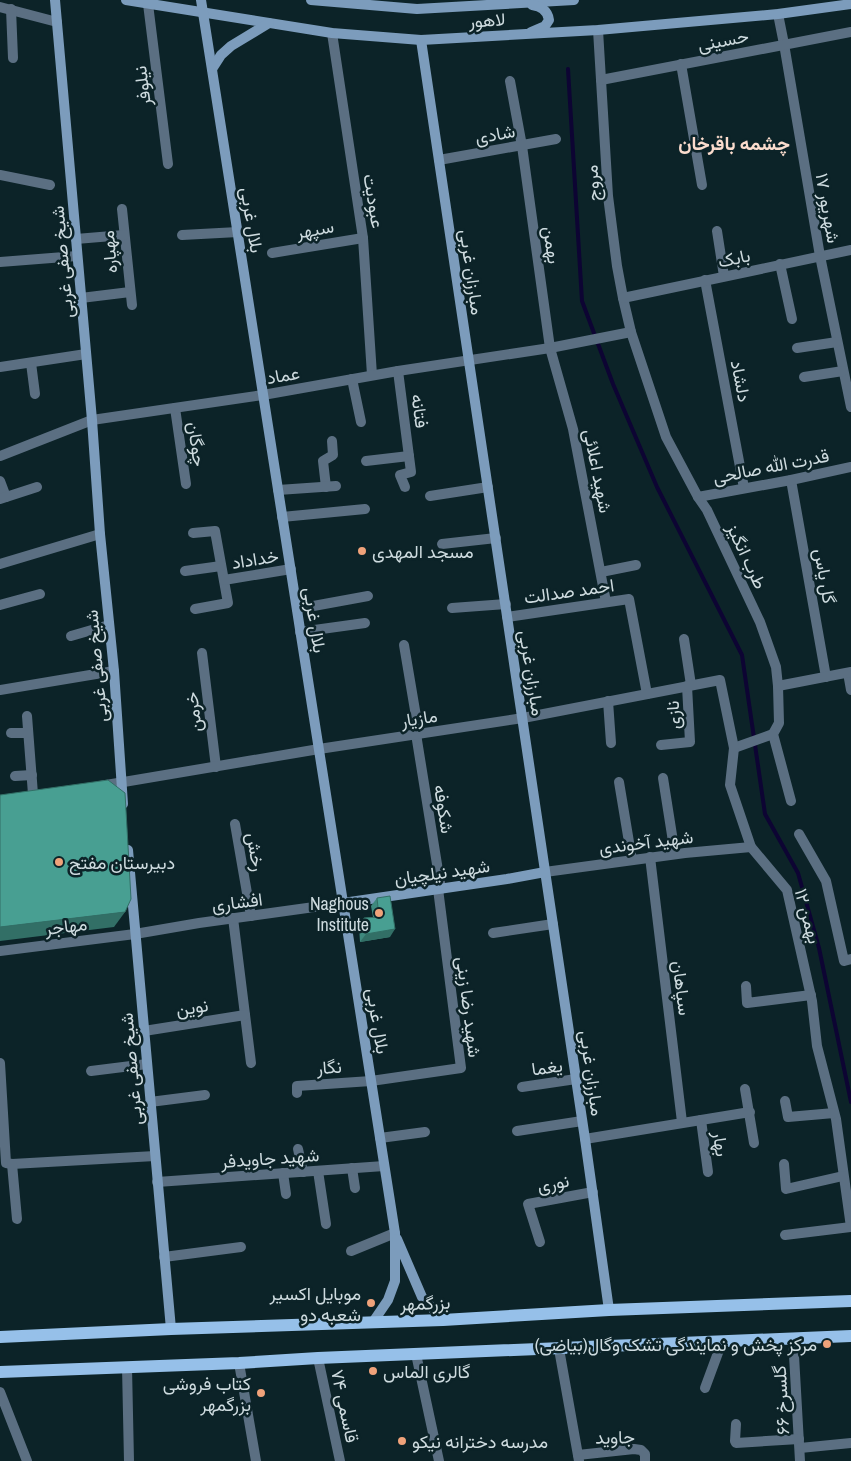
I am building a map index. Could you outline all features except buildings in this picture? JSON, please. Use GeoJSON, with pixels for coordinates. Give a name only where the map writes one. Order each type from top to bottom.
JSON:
{"type":"FeatureCollection","features":[{"type":"Feature","properties":{"kind":"main road","name":"بزرگمهر"},"geometry":{"type":"LineString","coordinates":[[0,1337],[443,1320],[848,1298]]}},
{"type":"Feature","properties":{"kind":"main road"},"geometry":{"type":"LineString","coordinates":[[0,1372],[851,1336]]}},
{"type":"Feature","properties":{"kind":"street","name":"شیخ صفی غربی"},"geometry":{"type":"LineString","coordinates":[[55,0],[92,420],[100,534],[114,671],[124,812]]}},
{"type":"Feature","properties":{"kind":"street","name":"لاهور"},"geometry":{"type":"LineString","coordinates":[[126,0],[332,33],[421,40],[598,30],[778,14],[851,4]]}},
{"type":"Feature","properties":{"kind":"street","name":"بلال غربی"},"geometry":{"type":"LineString","coordinates":[[201,0],[395,1233]]}},
{"type":"Feature","properties":{"kind":"street","name":"لاهور"},"geometry":{"type":"LineString","coordinates":[[311,0],[416,4],[523,3],[574,0]]}},
{"type":"Feature","properties":{"kind":"street"},"geometry":{"type":"LineString","coordinates":[[523,3],[542,8],[548,14],[548,23],[545,26],[525,35]]}},
{"type":"Feature","properties":{"kind":"street","name":"نیلوفر"},"geometry":{"type":"LineString","coordinates":[[148,4],[168,164]]}},
{"type":"Feature","properties":{"kind":"street"},"geometry":{"type":"LineString","coordinates":[[13,58],[5,8],[57,22]]}},
{"type":"Feature","properties":{"kind":"street","name":"۱۷ شهریور"},"geometry":{"type":"LineString","coordinates":[[778,14],[820,256],[851,407]]}},
{"type":"Feature","properties":{"kind":"street"},"geometry":{"type":"LineString","coordinates":[[212,69],[221,55],[231,46],[269,23]]}},
{"type":"Feature","properties":{"kind":"street","name":"مروج"},"geometry":{"type":"LineString","coordinates":[[598,30],[608,196],[617,266],[631,332]]}},
{"type":"Feature","properties":{"kind":"street","name":"حسینی"},"geometry":{"type":"LineString","coordinates":[[601,80],[851,32]]}},
{"type":"Feature","properties":{"kind":"street","name":"عبودیت"},"geometry":{"type":"LineString","coordinates":[[332,33],[364,238],[372,375]]}},
{"type":"Feature","properties":{"kind":"street","name":"مبارزان غربی"},"geometry":{"type":"LineString","coordinates":[[421,40],[609,1310]]}},
{"type":"Feature","properties":{"kind":"street"},"geometry":{"type":"LineString","coordinates":[[681,64],[702,185]]}},
{"type":"Feature","properties":{"kind":"street","name":"بهمن"},"geometry":{"type":"LineString","coordinates":[[510,81],[522,146],[550,348]]}},
{"type":"Feature","properties":{"kind":"street","name":"شادی"},"geometry":{"type":"LineString","coordinates":[[439,160],[556,139]]}},
{"type":"Feature","properties":{"kind":"street"},"geometry":{"type":"LineString","coordinates":[[0,176],[50,186]]}},
{"type":"Feature","properties":{"kind":"street","name":"مهپاره"},"geometry":{"type":"LineString","coordinates":[[122,209],[132,305]]}},
{"type":"Feature","properties":{"kind":"street"},"geometry":{"type":"LineString","coordinates":[[717,231],[724,276]]}},
{"type":"Feature","properties":{"kind":"street"},"geometry":{"type":"LineString","coordinates":[[182,235],[238,232]]}},
{"type":"Feature","properties":{"kind":"street"},"geometry":{"type":"LineString","coordinates":[[76,239],[124,235]]}},
{"type":"Feature","properties":{"kind":"street","name":"سپهر"},"geometry":{"type":"LineString","coordinates":[[272,253],[364,238]]}},
{"type":"Feature","properties":{"kind":"street","name":"بابک"},"geometry":{"type":"LineString","coordinates":[[623,298],[851,250]]}},
{"type":"Feature","properties":{"kind":"street"},"geometry":{"type":"LineString","coordinates":[[0,262],[78,256]]}},
{"type":"Feature","properties":{"kind":"street"},"geometry":{"type":"LineString","coordinates":[[780,264],[792,319]]}},
{"type":"Feature","properties":{"kind":"street","name":"دلشاد"},"geometry":{"type":"LineString","coordinates":[[705,280],[744,488]]}},
{"type":"Feature","properties":{"kind":"street","name":"مهپاره"},"geometry":{"type":"LineString","coordinates":[[81,298],[130,292]]}},
{"type":"Feature","properties":{"kind":"street","name":"عماد"},"geometry":{"type":"LineString","coordinates":[[0,456],[92,420],[263,395],[372,375],[577,344],[631,332]]}},
{"type":"Feature","properties":{"kind":"street","name":"طرب انگیز"},"geometry":{"type":"LineString","coordinates":[[631,332],[666,437],[707,510],[760,622],[776,667],[779,722],[773,734],[791,801]]}},
{"type":"Feature","properties":{"kind":"street"},"geometry":{"type":"LineString","coordinates":[[797,348],[837,342]]}},
{"type":"Feature","properties":{"kind":"street","name":"شهید اعلائی"},"geometry":{"type":"LineString","coordinates":[[550,348],[573,429],[606,602]]}},
{"type":"Feature","properties":{"kind":"street"},"geometry":{"type":"LineString","coordinates":[[0,367],[86,354]]}},
{"type":"Feature","properties":{"kind":"street"},"geometry":{"type":"LineString","coordinates":[[31,363],[35,394]]}},
{"type":"Feature","properties":{"kind":"street","name":"فتانه"},"geometry":{"type":"LineString","coordinates":[[398,371],[412,472],[400,475],[405,487]]}},
{"type":"Feature","properties":{"kind":"street"},"geometry":{"type":"LineString","coordinates":[[804,377],[843,372]]}},
{"type":"Feature","properties":{"kind":"street"},"geometry":{"type":"LineString","coordinates":[[352,379],[361,422]]}},
{"type":"Feature","properties":{"kind":"street","name":"چوگان"},"geometry":{"type":"LineString","coordinates":[[175,408],[186,484]]}},
{"type":"Feature","properties":{"kind":"street"},"geometry":{"type":"LineString","coordinates":[[278,490],[331,486],[324,461],[333,455],[332,441]]}},
{"type":"Feature","properties":{"kind":"street","name":"فتانه"},"geometry":{"type":"LineString","coordinates":[[366,461],[409,456]]}},
{"type":"Feature","properties":{"kind":"street","name":"قدرت الله صالحی"},"geometry":{"type":"LineString","coordinates":[[698,497],[851,467]]}},
{"type":"Feature","properties":{"kind":"street","name":"گل یاس"},"geometry":{"type":"LineString","coordinates":[[791,480],[826,677]]}},
{"type":"Feature","properties":{"kind":"street"},"geometry":{"type":"LineString","coordinates":[[0,481],[3,498],[37,487]]}},
{"type":"Feature","properties":{"kind":"street"},"geometry":{"type":"LineString","coordinates":[[430,496],[488,487]]}},
{"type":"Feature","properties":{"kind":"street"},"geometry":{"type":"LineString","coordinates":[[282,517],[365,509]]}},
{"type":"Feature","properties":{"kind":"street","name":"خداداد"},"geometry":{"type":"LineString","coordinates":[[193,533],[215,531],[228,603],[195,609]]}},
{"type":"Feature","properties":{"kind":"street"},"geometry":{"type":"LineString","coordinates":[[0,564],[100,534]]}},
{"type":"Feature","properties":{"kind":"street"},"geometry":{"type":"LineString","coordinates":[[442,544],[496,538]]}},
{"type":"Feature","properties":{"kind":"street","name":"خداداد"},"geometry":{"type":"LineString","coordinates":[[185,571],[221,566]]}},
{"type":"Feature","properties":{"kind":"street"},"geometry":{"type":"LineString","coordinates":[[601,572],[637,566]]}},
{"type":"Feature","properties":{"kind":"street","name":"خداداد"},"geometry":{"type":"LineString","coordinates":[[224,580],[290,570]]}},
{"type":"Feature","properties":{"kind":"street"},"geometry":{"type":"LineString","coordinates":[[0,606],[40,594]]}},
{"type":"Feature","properties":{"kind":"street"},"geometry":{"type":"LineString","coordinates":[[297,609],[368,596]]}},
{"type":"Feature","properties":{"kind":"street","name":"احمد صدالت"},"geometry":{"type":"LineString","coordinates":[[507,617],[629,599],[647,694]]}},
{"type":"Feature","properties":{"kind":"street"},"geometry":{"type":"LineString","coordinates":[[452,608],[506,604]]}},
{"type":"Feature","properties":{"kind":"street"},"geometry":{"type":"LineString","coordinates":[[300,632],[365,623]]}},
{"type":"Feature","properties":{"kind":"street"},"geometry":{"type":"LineString","coordinates":[[71,636],[109,625]]}},
{"type":"Feature","properties":{"kind":"street"},"geometry":{"type":"LineString","coordinates":[[684,639],[689,686]]}},
{"type":"Feature","properties":{"kind":"street","name":"شکوفه"},"geometry":{"type":"LineString","coordinates":[[404,644],[439,889]]}},
{"type":"Feature","properties":{"kind":"street","name":"خرمن"},"geometry":{"type":"LineString","coordinates":[[202,653],[216,767]]}},
{"type":"Feature","properties":{"kind":"street"},"geometry":{"type":"LineString","coordinates":[[0,690],[114,671]]}},
{"type":"Feature","properties":{"kind":"street"},"geometry":{"type":"LineString","coordinates":[[778,686],[849,673],[851,690]]}},
{"type":"Feature","properties":{"kind":"street","name":"مازیار"},"geometry":{"type":"LineString","coordinates":[[92,787],[319,749],[522,718],[720,680]]}},
{"type":"Feature","properties":{"kind":"street","name":"۱۲ بهمن"},"geometry":{"type":"LineString","coordinates":[[720,680],[734,748],[730,785],[751,848],[787,890],[811,995],[817,1046],[834,1113],[851,1227]]}},
{"type":"Feature","properties":{"kind":"street","name":"نازی"},"geometry":{"type":"LineString","coordinates":[[661,745],[690,742],[689,686]]}},
{"type":"Feature","properties":{"kind":"street"},"geometry":{"type":"LineString","coordinates":[[608,702],[611,743]]}},
{"type":"Feature","properties":{"kind":"street"},"geometry":{"type":"LineString","coordinates":[[27,716],[34,794]]}},
{"type":"Feature","properties":{"kind":"street"},"geometry":{"type":"LineString","coordinates":[[11,732],[28,733]]}},
{"type":"Feature","properties":{"kind":"street"},"geometry":{"type":"LineString","coordinates":[[734,748],[773,734]]}},
{"type":"Feature","properties":{"kind":"street"},"geometry":{"type":"LineString","coordinates":[[15,776],[32,775]]}},
{"type":"Feature","properties":{"kind":"street"},"geometry":{"type":"LineString","coordinates":[[663,778],[676,854]]}},
{"type":"Feature","properties":{"kind":"street"},"geometry":{"type":"LineString","coordinates":[[619,782],[632,860]]}},
{"type":"Feature","properties":{"kind":"street","name":"رخش"},"geometry":{"type":"LineString","coordinates":[[235,824],[250,916]]}},
{"type":"Feature","properties":{"kind":"street"},"geometry":{"type":"LineString","coordinates":[[799,834],[826,882],[847,960]]}},
{"type":"Feature","properties":{"kind":"street","name":"شیخ صفی غربی"},"geometry":{"type":"LineString","coordinates":[[127,840],[171,1329]]}},
{"type":"Feature","properties":{"kind":"street","name":"شهید آخوندی"},"geometry":{"type":"LineString","coordinates":[[545,872],[650,857],[751,848]]}},
{"type":"Feature","properties":{"kind":"street","name":"سپاهان"},"geometry":{"type":"LineString","coordinates":[[650,857],[682,1122]]}},
{"type":"Feature","properties":{"kind":"street","name":"شهید نیلچیان"},"geometry":{"type":"LineString","coordinates":[[343,903],[545,872]]}},
{"type":"Feature","properties":{"kind":"street","name":"شهید رضا زینی"},"geometry":{"type":"LineString","coordinates":[[371,1081],[461,1068],[439,889]]}},
{"type":"Feature","properties":{"kind":"street","name":"افشاری"},"geometry":{"type":"LineString","coordinates":[[135,934],[343,903]]}},
{"type":"Feature","properties":{"kind":"street"},"geometry":{"type":"LineString","coordinates":[[234,918],[251,1063]]}},
{"type":"Feature","properties":{"kind":"street"},"geometry":{"type":"LineString","coordinates":[[493,933],[553,924]]}},
{"type":"Feature","properties":{"kind":"street","name":"مهاجر"},"geometry":{"type":"LineString","coordinates":[[0,951],[135,934]]}},
{"type":"Feature","properties":{"kind":"street"},"geometry":{"type":"LineString","coordinates":[[746,986],[747,1003],[811,995]]}},
{"type":"Feature","properties":{"kind":"street","name":"نوین"},"geometry":{"type":"LineString","coordinates":[[144,1030],[245,1015]]}},
{"type":"Feature","properties":{"kind":"street"},"geometry":{"type":"LineString","coordinates":[[0,1063],[6,1163],[155,1156]]}},
{"type":"Feature","properties":{"kind":"street"},"geometry":{"type":"LineString","coordinates":[[92,1071],[147,1064]]}},
{"type":"Feature","properties":{"kind":"street","name":"یغما"},"geometry":{"type":"LineString","coordinates":[[522,1087],[576,1079]]}},
{"type":"Feature","properties":{"kind":"street","name":"نگار"},"geometry":{"type":"LineString","coordinates":[[297,1093],[297,1086],[371,1081]]}},
{"type":"Feature","properties":{"kind":"street"},"geometry":{"type":"LineString","coordinates":[[745,1089],[754,1143]]}},
{"type":"Feature","properties":{"kind":"street"},"geometry":{"type":"LineString","coordinates":[[150,1102],[205,1095]]}},
{"type":"Feature","properties":{"kind":"street"},"geometry":{"type":"LineString","coordinates":[[785,1101],[788,1117],[834,1113]]}},
{"type":"Feature","properties":{"kind":"street"},"geometry":{"type":"LineString","coordinates":[[585,1139],[750,1112]]}},
{"type":"Feature","properties":{"kind":"street","name":"بهار"},"geometry":{"type":"LineString","coordinates":[[701,1120],[708,1172]]}},
{"type":"Feature","properties":{"kind":"street"},"geometry":{"type":"LineString","coordinates":[[517,1131],[582,1121]]}},
{"type":"Feature","properties":{"kind":"street"},"geometry":{"type":"LineString","coordinates":[[380,1138],[425,1132]]}},
{"type":"Feature","properties":{"kind":"street"},"geometry":{"type":"LineString","coordinates":[[298,1149],[303,1172]]}},
{"type":"Feature","properties":{"kind":"street"},"geometry":{"type":"LineString","coordinates":[[12,1164],[17,1219]]}},
{"type":"Feature","properties":{"kind":"street"},"geometry":{"type":"LineString","coordinates":[[784,1164],[786,1189],[843,1176]]}},
{"type":"Feature","properties":{"kind":"street","name":"شهید جاویدفر"},"geometry":{"type":"LineString","coordinates":[[158,1182],[384,1166]]}},
{"type":"Feature","properties":{"kind":"street"},"geometry":{"type":"LineString","coordinates":[[352,1168],[355,1188]]}},
{"type":"Feature","properties":{"kind":"street"},"geometry":{"type":"LineString","coordinates":[[318,1171],[326,1224]]}},
{"type":"Feature","properties":{"kind":"street"},"geometry":{"type":"LineString","coordinates":[[283,1173],[286,1194]]}},
{"type":"Feature","properties":{"kind":"street","name":"نوری"},"geometry":{"type":"LineString","coordinates":[[540,1242],[528,1204],[593,1192]]}},
{"type":"Feature","properties":{"kind":"street"},"geometry":{"type":"LineString","coordinates":[[785,1235],[851,1227]]}},
{"type":"Feature","properties":{"kind":"street"},"geometry":{"type":"LineString","coordinates":[[351,1251],[395,1233]]}},
{"type":"Feature","properties":{"kind":"street"},"geometry":{"type":"LineString","coordinates":[[395,1233],[422,1297],[443,1320]]}},
{"type":"Feature","properties":{"kind":"street"},"geometry":{"type":"LineString","coordinates":[[373,1322],[388,1300],[395,1282],[395,1233]]}},
{"type":"Feature","properties":{"kind":"street"},"geometry":{"type":"LineString","coordinates":[[164,1257],[241,1247]]}},
{"type":"Feature","properties":{"kind":"street","name":"گلسرخ ۶۶"},"geometry":{"type":"LineString","coordinates":[[793,1338],[800,1461]]}},
{"type":"Feature","properties":{"kind":"street"},"geometry":{"type":"LineString","coordinates":[[706,1388],[722,1342]]}},
{"type":"Feature","properties":{"kind":"street"},"geometry":{"type":"LineString","coordinates":[[559,1349],[579,1458]]}},
{"type":"Feature","properties":{"kind":"street"},"geometry":{"type":"LineString","coordinates":[[416,1354],[439,1461]]}},
{"type":"Feature","properties":{"kind":"street","name":"قاسمی ۷۴"},"geometry":{"type":"LineString","coordinates":[[318,1358],[340,1461]]}},
{"type":"Feature","properties":{"kind":"street"},"geometry":{"type":"LineString","coordinates":[[239,1363],[256,1461]]}},
{"type":"Feature","properties":{"kind":"street"},"geometry":{"type":"LineString","coordinates":[[127,1367],[130,1461]]}},
{"type":"Feature","properties":{"kind":"street"},"geometry":{"type":"LineString","coordinates":[[0,1392],[27,1461]]}},
{"type":"Feature","properties":{"kind":"street"},"geometry":{"type":"LineString","coordinates":[[736,1424],[734,1441],[736,1443],[851,1444]]}},
{"type":"Feature","properties":{"kind":"street","name":"جاوید"},"geometry":{"type":"LineString","coordinates":[[579,1458],[634,1449],[641,1450],[645,1454],[645,1461]]}},
{"type":"Feature","properties":{"kind":"waterway"},"geometry":{"type":"LineString","coordinates":[[568,69],[582,301],[613,384],[657,487],[742,655],[765,814],[798,873],[819,948],[851,1102]]}},
{"type":"Feature","properties":{"kind":"place","name":"مسجد المهدی"},"geometry":{"type":"Point","coordinates":[362,551]}},
{"type":"Feature","properties":{"kind":"place","name":"دبیرستان مفتح"},"geometry":{"type":"Point","coordinates":[59,862]}},
{"type":"Feature","properties":{"kind":"place","name":"Naghous Institute"},"geometry":{"type":"Point","coordinates":[379,913]}},
{"type":"Feature","properties":{"kind":"place","name":"موبایل اکسیر شعبه دو"},"geometry":{"type":"Point","coordinates":[371,1303]}},
{"type":"Feature","properties":{"kind":"place","name":"مرکز پخش و نمایندگی تشک وگال(بیاضی)"},"geometry":{"type":"Point","coordinates":[827,1344]}},
{"type":"Feature","properties":{"kind":"place","name":"گالری الماس"},"geometry":{"type":"Point","coordinates":[373,1371]}},
{"type":"Feature","properties":{"kind":"place","name":"کتاب فروشی بزرگمهر"},"geometry":{"type":"Point","coordinates":[261,1393]}},
{"type":"Feature","properties":{"kind":"place","name":"مدرسه دخترانه نیکو"},"geometry":{"type":"Point","coordinates":[402,1441]}},
{"type":"Feature","properties":{"kind":"district","name":"چشمه باقرخان"},"geometry":{"type":"Point","coordinates":[734,143]}}]}
